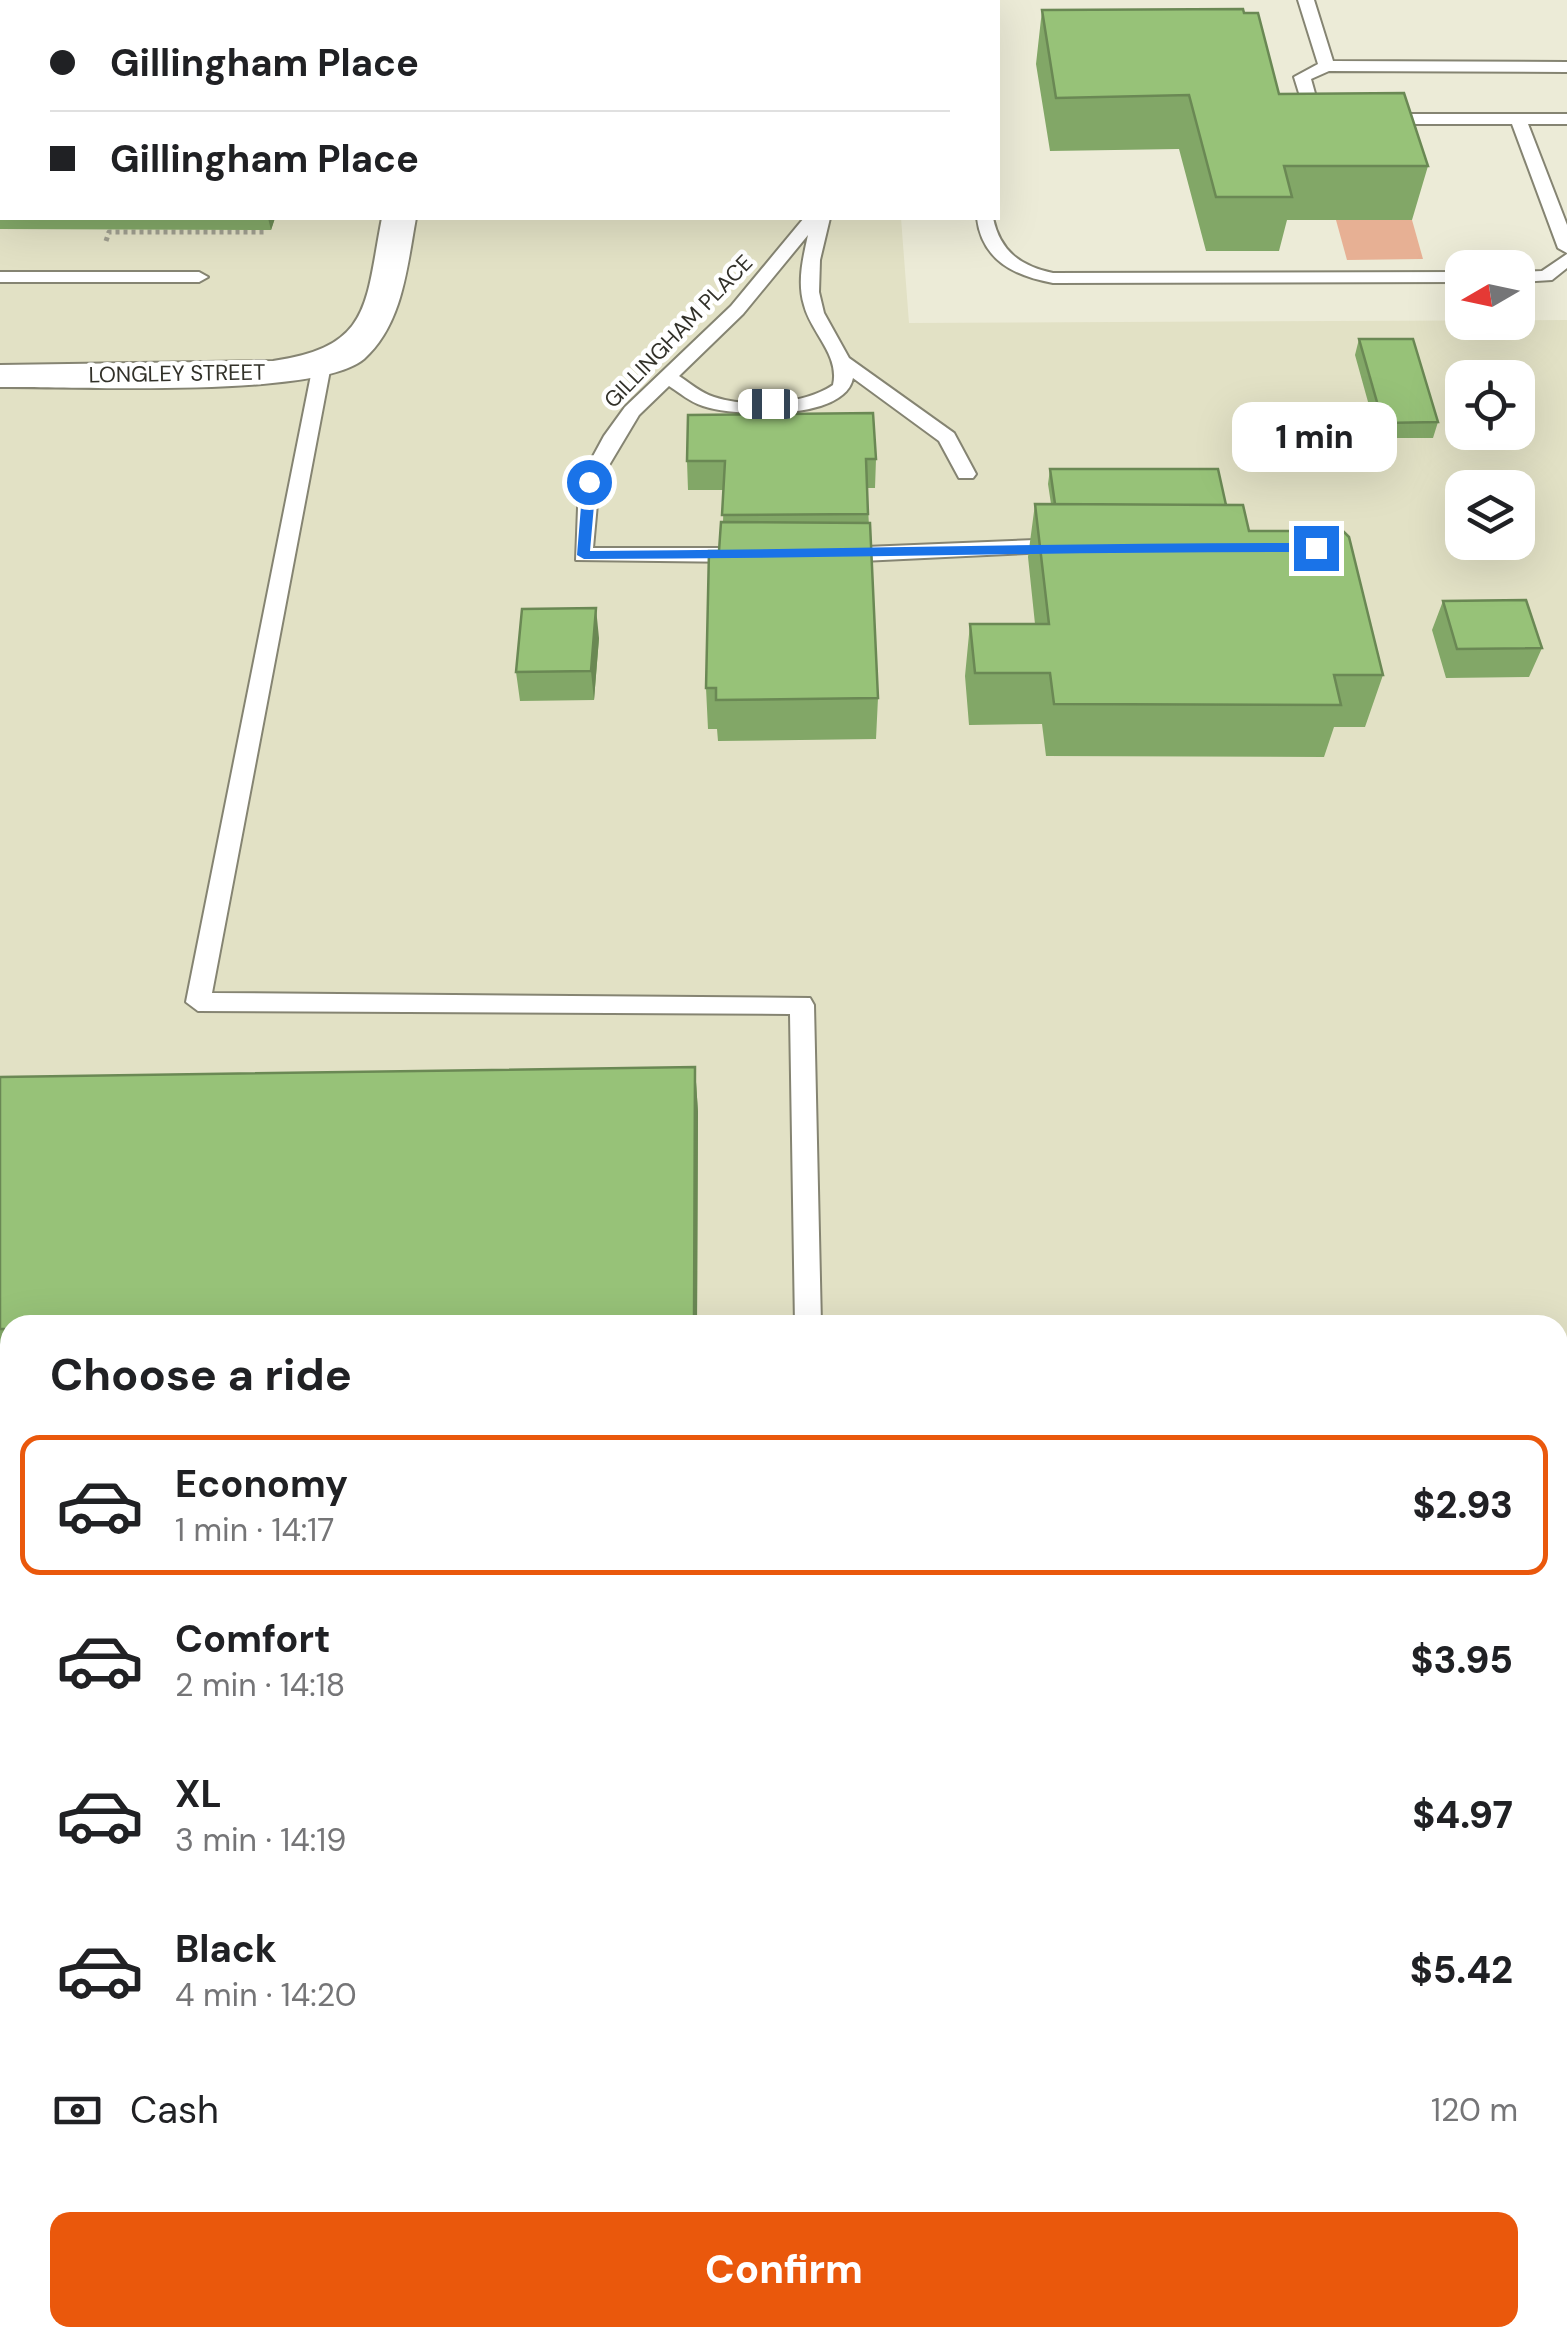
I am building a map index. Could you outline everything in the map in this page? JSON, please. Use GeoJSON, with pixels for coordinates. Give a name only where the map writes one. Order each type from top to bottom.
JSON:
{"type":"FeatureCollection","features":[{"type":"Feature","properties":{"kind":"street"},"geometry":{"type":"LineString","coordinates":[[336,358],[366,334],[380,307],[399,220]]}},
{"type":"Feature","properties":{"kind":"street","name":"LONGLEY STREET"},"geometry":{"type":"LineString","coordinates":[[0,376],[273,372],[336,358]]}},
{"type":"Feature","properties":{"kind":"lane"},"geometry":{"type":"LineString","coordinates":[[1306,0],[1328,66]]}},
{"type":"Feature","properties":{"kind":"lane"},"geometry":{"type":"LineString","coordinates":[[1333,119],[1314,119],[1302,78],[1328,66],[1567,67]]}},
{"type":"Feature","properties":{"kind":"lane"},"geometry":{"type":"LineString","coordinates":[[1352,119],[1567,119]]}},
{"type":"Feature","properties":{"kind":"lane"},"geometry":{"type":"LineString","coordinates":[[1518,119],[1567,248]]}},
{"type":"Feature","properties":{"kind":"lane","name":"GILLINGHAM PLACE"},"geometry":{"type":"LineString","coordinates":[[755,555],[584,555],[593,470],[632,411],[737,310],[812,220]]}},
{"type":"Feature","properties":{"kind":"lane"},"geometry":{"type":"LineString","coordinates":[[668,378],[716,403],[814,404],[829,400],[842,388],[846,377],[816,317],[810,292],[821,220]]}},
{"type":"Feature","properties":{"kind":"lane"},"geometry":{"type":"LineString","coordinates":[[985,220],[996,253],[1022,270],[1053,278],[1445,277]]}},
{"type":"Feature","properties":{"kind":"lane"},"geometry":{"type":"LineString","coordinates":[[1535,276],[1546,276],[1567,259]]}},
{"type":"Feature","properties":{"kind":"lane"},"geometry":{"type":"LineString","coordinates":[[0,277],[199,277]]}},
{"type":"Feature","properties":{"kind":"lane"},"geometry":{"type":"LineString","coordinates":[[336,358],[198,1002],[802,1005],[808,1315]]}},
{"type":"Feature","properties":{"kind":"lane"},"geometry":{"type":"LineString","coordinates":[[840,360],[947,437],[966,474]]}},
{"type":"Feature","properties":{"kind":"lane"},"geometry":{"type":"LineString","coordinates":[[812,554],[1088,546]]}},
{"type":"Feature","properties":{"kind":"shaded area"},"geometry":{"type":"Polygon","coordinates":[[[0,220],[901,220],[909,323],[1445,321],[1445,340],[1535,340],[1535,320],[1567,320],[1567,1315],[0,1315],[0,220]]]}},
{"type":"Feature","properties":{"kind":"shaded area"},"geometry":{"type":"Polygon","coordinates":[[[1336,220],[1412,220],[1423,259],[1347,260],[1336,220]]]}},
{"type":"Feature","properties":{"kind":"building"},"geometry":{"type":"Polygon","coordinates":[[[1243,9],[1244,13],[1258,13],[1279,94],[1404,93],[1428,166],[1284,166],[1292,197],[1216,197],[1189,95],[1056,98],[1042,10],[1243,9]]]}},
{"type":"Feature","properties":{"kind":"building"},"geometry":{"type":"Polygon","coordinates":[[[1359,339],[1413,339],[1438,422],[1383,423],[1359,339]]]}},
{"type":"Feature","properties":{"kind":"building"},"geometry":{"type":"Polygon","coordinates":[[[873,413],[876,459],[866,459],[868,514],[722,515],[725,461],[687,461],[688,415],[873,413]]]}},
{"type":"Feature","properties":{"kind":"building"},"geometry":{"type":"Polygon","coordinates":[[[1050,469],[1218,469],[1226,505],[1055,504],[1050,469]]]}},
{"type":"Feature","properties":{"kind":"building"},"geometry":{"type":"Polygon","coordinates":[[[1035,504],[1243,505],[1249,531],[1343,531],[1349,537],[1383,675],[1334,675],[1341,705],[1054,704],[1050,673],[975,673],[970,624],[1049,624],[1035,504]]]}},
{"type":"Feature","properties":{"kind":"building"},"geometry":{"type":"Polygon","coordinates":[[[721,522],[870,523],[878,698],[716,700],[716,688],[706,688],[709,551],[719,551],[721,522]]]}},
{"type":"Feature","properties":{"kind":"building"},"geometry":{"type":"Polygon","coordinates":[[[1526,600],[1542,648],[1457,649],[1443,601],[1526,600]]]}},
{"type":"Feature","properties":{"kind":"building"},"geometry":{"type":"Polygon","coordinates":[[[596,608],[591,671],[516,672],[522,609],[596,608]]]}},
{"type":"Feature","properties":{"kind":"building"},"geometry":{"type":"Polygon","coordinates":[[[695,1067],[694,1315],[0,1315],[0,1077],[695,1067]]]}},
{"type":"Feature","properties":{"kind":"route"},"geometry":{"type":"LineString","coordinates":[[589,482],[584,555],[869,554],[1032,546],[1316,548]]}}]}
